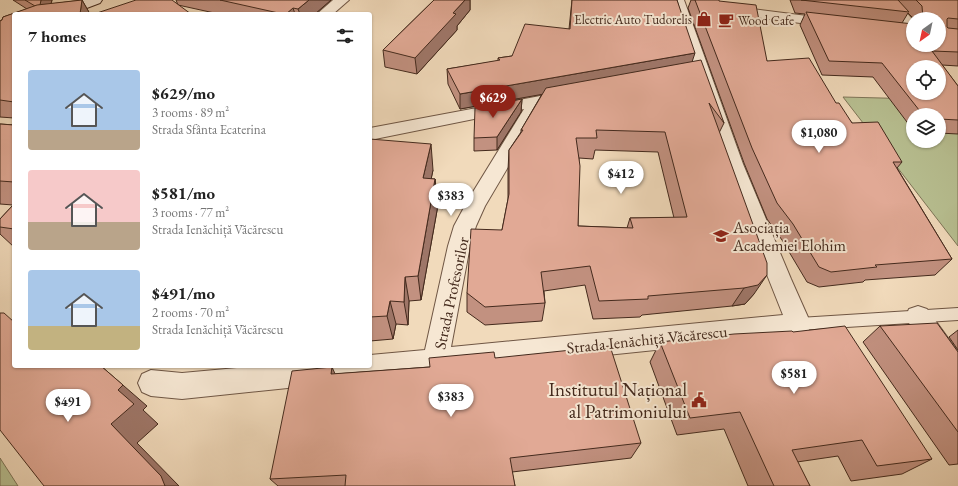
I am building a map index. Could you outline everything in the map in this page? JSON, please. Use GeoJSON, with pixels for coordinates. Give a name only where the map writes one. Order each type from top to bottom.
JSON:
{"type":"FeatureCollection","features":[{"type":"Feature","properties":{"kind":"street"},"geometry":{"type":"LineString","coordinates":[[327,12],[342,0]]}},
{"type":"Feature","properties":{"kind":"street"},"geometry":{"type":"LineString","coordinates":[[888,0],[906,21]]}},
{"type":"Feature","properties":{"kind":"street"},"geometry":{"type":"LineString","coordinates":[[680,1],[693,73],[799,324]]}},
{"type":"Feature","properties":{"kind":"street"},"geometry":{"type":"LineString","coordinates":[[63,12],[86,2]]}},
{"type":"Feature","properties":{"kind":"street"},"geometry":{"type":"LineString","coordinates":[[713,7],[843,25]]}},
{"type":"Feature","properties":{"kind":"street"},"geometry":{"type":"LineString","coordinates":[[898,31],[906,32]]}},
{"type":"Feature","properties":{"kind":"street"},"geometry":{"type":"LineString","coordinates":[[372,134],[584,93]]}},
{"type":"Feature","properties":{"kind":"street","name":"Strada Profesorilor"},"geometry":{"type":"LineString","coordinates":[[436,360],[459,246],[465,226],[475,205],[538,101]]}},
{"type":"Feature","properties":{"kind":"street"},"geometry":{"type":"LineString","coordinates":[[918,316],[958,373]]}},
{"type":"Feature","properties":{"kind":"street","name":"Strada Ienăchiță Văcărescu"},"geometry":{"type":"LineString","coordinates":[[372,367],[799,324]]}},
{"type":"Feature","properties":{"kind":"street","name":"Strada Ienăchiță Văcărescu"},"geometry":{"type":"LineString","coordinates":[[151,383],[182,386],[358,368]]}},
{"type":"Feature","properties":{"kind":"lane"},"geometry":{"type":"LineString","coordinates":[[799,324],[958,314]]}},
{"type":"Feature","properties":{"kind":"green space"},"geometry":{"type":"Polygon","coordinates":[[[843,97],[906,99],[906,100],[958,100],[958,246],[843,97]]]}},
{"type":"Feature","properties":{"kind":"green space"},"geometry":{"type":"Polygon","coordinates":[[[0,458],[18,486],[0,486],[0,458]]]}},
{"type":"Feature","properties":{"kind":"building"},"geometry":{"type":"Polygon","coordinates":[[[25,0],[41,0],[40,5],[35,6],[25,0]]]}},
{"type":"Feature","properties":{"kind":"building"},"geometry":{"type":"Polygon","coordinates":[[[82,0],[80,12],[17,12],[37,5],[82,0]]]}},
{"type":"Feature","properties":{"kind":"building"},"geometry":{"type":"Polygon","coordinates":[[[136,0],[172,0],[188,12],[100,12],[136,0]]]}},
{"type":"Feature","properties":{"kind":"building"},"geometry":{"type":"Polygon","coordinates":[[[220,0],[309,0],[298,9],[293,8],[288,12],[274,12],[220,0]]]}},
{"type":"Feature","properties":{"kind":"building"},"geometry":{"type":"Polygon","coordinates":[[[434,0],[465,0],[453,13],[456,14],[415,58],[383,50],[434,0]]]}},
{"type":"Feature","properties":{"kind":"building"},"geometry":{"type":"Polygon","coordinates":[[[572,0],[677,0],[695,53],[460,94],[447,69],[500,60],[498,58],[512,56],[525,24],[570,29],[572,0]]]}},
{"type":"Feature","properties":{"kind":"building"},"geometry":{"type":"Polygon","coordinates":[[[695,0],[719,0],[756,5],[767,61],[809,58],[836,103],[839,103],[852,123],[878,122],[902,162],[893,162],[952,259],[875,265],[877,267],[831,272],[819,267],[793,224],[777,203],[752,148],[695,0]]]}},
{"type":"Feature","properties":{"kind":"building"},"geometry":{"type":"Polygon","coordinates":[[[801,0],[898,0],[909,12],[801,0]]]}},
{"type":"Feature","properties":{"kind":"building"},"geometry":{"type":"Polygon","coordinates":[[[916,0],[958,0],[958,19],[948,18],[947,27],[958,29],[958,52],[946,52],[946,12],[922,12],[922,6],[916,0]]]}},
{"type":"Feature","properties":{"kind":"building"},"geometry":{"type":"Polygon","coordinates":[[[806,12],[906,23],[906,52],[933,52],[939,60],[906,60],[906,93],[882,63],[829,61],[806,12]]]}},
{"type":"Feature","properties":{"kind":"building"},"geometry":{"type":"Polygon","coordinates":[[[12,14],[12,102],[0,100],[0,21],[3,17],[12,14]]]}},
{"type":"Feature","properties":{"kind":"building"},"geometry":{"type":"Polygon","coordinates":[[[701,60],[724,123],[709,103],[767,263],[767,275],[758,285],[744,288],[648,296],[648,299],[599,301],[590,266],[541,272],[545,303],[485,307],[467,293],[471,229],[502,230],[509,194],[509,150],[523,130],[521,130],[546,88],[701,60]],[[596,130],[597,138],[576,138],[580,166],[578,226],[633,228],[630,218],[687,217],[665,132],[596,130]]]}},
{"type":"Feature","properties":{"kind":"building"},"geometry":{"type":"Polygon","coordinates":[[[946,70],[958,86],[958,120],[946,119],[946,108],[917,108],[911,100],[946,100],[946,70]]]}},
{"type":"Feature","properties":{"kind":"building"},"geometry":{"type":"Polygon","coordinates":[[[522,99],[497,137],[474,138],[475,108],[522,99]]]}},
{"type":"Feature","properties":{"kind":"building"},"geometry":{"type":"Polygon","coordinates":[[[0,124],[12,125],[12,182],[0,181],[0,124]]]}},
{"type":"Feature","properties":{"kind":"building"},"geometry":{"type":"Polygon","coordinates":[[[372,139],[431,144],[423,178],[435,179],[418,276],[405,277],[404,302],[390,301],[387,316],[372,317],[372,139]]]}},
{"type":"Feature","properties":{"kind":"building"},"geometry":{"type":"Polygon","coordinates":[[[12,206],[12,229],[0,227],[0,219],[12,206]]]}},
{"type":"Feature","properties":{"kind":"building"},"geometry":{"type":"Polygon","coordinates":[[[0,313],[4,313],[12,320],[12,368],[103,368],[123,385],[118,390],[134,404],[111,424],[161,476],[165,486],[44,486],[0,430],[0,313]]]}},
{"type":"Feature","properties":{"kind":"building"},"geometry":{"type":"Polygon","coordinates":[[[937,323],[958,352],[958,432],[880,326],[937,323]]]}},
{"type":"Feature","properties":{"kind":"building"},"geometry":{"type":"Polygon","coordinates":[[[845,326],[932,459],[877,466],[862,440],[792,450],[810,486],[774,486],[740,412],[690,418],[660,342],[734,334],[793,332],[845,326]]]}},
{"type":"Feature","properties":{"kind":"building"},"geometry":{"type":"Polygon","coordinates":[[[610,346],[641,443],[510,458],[515,486],[345,486],[346,475],[270,479],[292,371],[332,368],[331,374],[430,367],[429,358],[494,352],[495,358],[610,346]]]}},
{"type":"Feature","properties":{"kind":"place","name":"Electric Auto Tudorelis"},"geometry":{"type":"Point","coordinates":[704,19]}},
{"type":"Feature","properties":{"kind":"place","name":"Wood Cafe"},"geometry":{"type":"Point","coordinates":[726,20]}},
{"type":"Feature","properties":{"kind":"place","name":"Asociația Academiei Elohim"},"geometry":{"type":"Point","coordinates":[721,236]}},
{"type":"Feature","properties":{"kind":"place","name":"Institutul Național al Patrimoniului"},"geometry":{"type":"Point","coordinates":[699,400]}}]}
